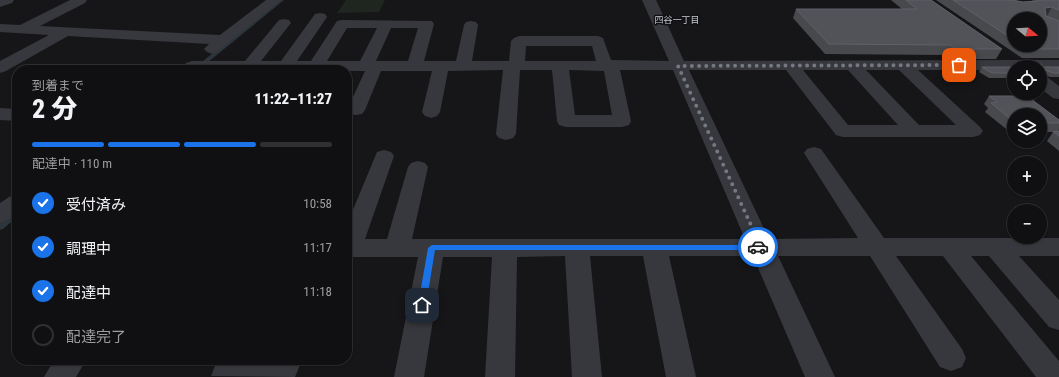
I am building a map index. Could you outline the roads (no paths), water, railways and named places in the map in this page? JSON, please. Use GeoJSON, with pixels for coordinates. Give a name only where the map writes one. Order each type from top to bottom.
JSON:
{"type":"FeatureCollection","features":[{"type":"Feature","properties":{"kind":"street"},"geometry":{"type":"LineString","coordinates":[[0,3],[7,0]]}},
{"type":"Feature","properties":{"kind":"street"},"geometry":{"type":"LineString","coordinates":[[22,30],[80,0]]}},
{"type":"Feature","properties":{"kind":"street"},"geometry":{"type":"LineString","coordinates":[[193,65],[274,0]]}},
{"type":"Feature","properties":{"kind":"street"},"geometry":{"type":"LineString","coordinates":[[649,0],[820,377]]}},
{"type":"Feature","properties":{"kind":"street"},"geometry":{"type":"LineString","coordinates":[[286,65],[320,17]]}},
{"type":"Feature","properties":{"kind":"street"},"geometry":{"type":"LineString","coordinates":[[247,65],[284,23]]}},
{"type":"Feature","properties":{"kind":"street"},"geometry":{"type":"LineString","coordinates":[[317,65],[342,24],[427,24],[414,66]]}},
{"type":"Feature","properties":{"kind":"street"},"geometry":{"type":"LineString","coordinates":[[356,110],[370,66],[386,24]]}},
{"type":"Feature","properties":{"kind":"street"},"geometry":{"type":"LineString","coordinates":[[463,66],[471,25]]}},
{"type":"Feature","properties":{"kind":"street"},"geometry":{"type":"LineString","coordinates":[[0,28],[223,40]]}},
{"type":"Feature","properties":{"kind":"street"},"geometry":{"type":"LineString","coordinates":[[0,68],[65,32]]}},
{"type":"Feature","properties":{"kind":"street"},"geometry":{"type":"LineString","coordinates":[[506,134],[514,66],[519,41],[598,40],[608,66],[622,121],[566,121],[560,66]]}},
{"type":"Feature","properties":{"kind":"street"},"geometry":{"type":"LineString","coordinates":[[1000,52],[1011,60]]}},
{"type":"Feature","properties":{"kind":"street"},"geometry":{"type":"LineString","coordinates":[[790,65],[843,131],[973,131],[903,65]]}},
{"type":"Feature","properties":{"kind":"street"},"geometry":{"type":"LineString","coordinates":[[852,65],[914,131]]}},
{"type":"Feature","properties":{"kind":"street"},"geometry":{"type":"LineString","coordinates":[[1047,65],[1059,65]]}},
{"type":"Feature","properties":{"kind":"street"},"geometry":{"type":"LineString","coordinates":[[352,66],[1007,66]]}},
{"type":"Feature","properties":{"kind":"street"},"geometry":{"type":"LineString","coordinates":[[431,112],[441,66]]}},
{"type":"Feature","properties":{"kind":"street"},"geometry":{"type":"LineString","coordinates":[[1047,85],[1059,94]]}},
{"type":"Feature","properties":{"kind":"street"},"geometry":{"type":"LineString","coordinates":[[0,114],[12,115]]}},
{"type":"Feature","properties":{"kind":"street"},"geometry":{"type":"LineString","coordinates":[[814,153],[951,358]]}},
{"type":"Feature","properties":{"kind":"street"},"geometry":{"type":"LineString","coordinates":[[352,240],[384,156]]}},
{"type":"Feature","properties":{"kind":"street"},"geometry":{"type":"LineString","coordinates":[[397,248],[418,167]]}},
{"type":"Feature","properties":{"kind":"street"},"geometry":{"type":"LineString","coordinates":[[0,215],[12,206]]}},
{"type":"Feature","properties":{"kind":"street"},"geometry":{"type":"LineString","coordinates":[[578,247],[587,377]]}},
{"type":"Feature","properties":{"kind":"street"},"geometry":{"type":"LineString","coordinates":[[654,247],[681,377]]}},
{"type":"Feature","properties":{"kind":"street"},"geometry":{"type":"LineString","coordinates":[[950,247],[1049,371]]}},
{"type":"Feature","properties":{"kind":"street"},"geometry":{"type":"LineString","coordinates":[[996,247],[1059,319]]}},
{"type":"Feature","properties":{"kind":"street"},"geometry":{"type":"LineString","coordinates":[[352,248],[1059,247]]}},
{"type":"Feature","properties":{"kind":"street"},"geometry":{"type":"LineString","coordinates":[[409,377],[432,248]]}},
{"type":"Feature","properties":{"kind":"street"},"geometry":{"type":"LineString","coordinates":[[500,377],[505,248]]}},
{"type":"Feature","properties":{"kind":"street"},"geometry":{"type":"LineString","coordinates":[[59,377],[68,365]]}},
{"type":"Feature","properties":{"kind":"street"},"geometry":{"type":"LineString","coordinates":[[226,376],[280,376],[284,365]]}},
{"type":"Feature","properties":{"kind":"waterway"},"geometry":{"type":"LineString","coordinates":[[201,65],[282,0]]}},
{"type":"Feature","properties":{"kind":"waterway"},"geometry":{"type":"LineString","coordinates":[[0,227],[12,217]]}},
{"type":"Feature","properties":{"kind":"district","name":"四谷一丁目"},"geometry":{"type":"Point","coordinates":[677,20]}}]}
